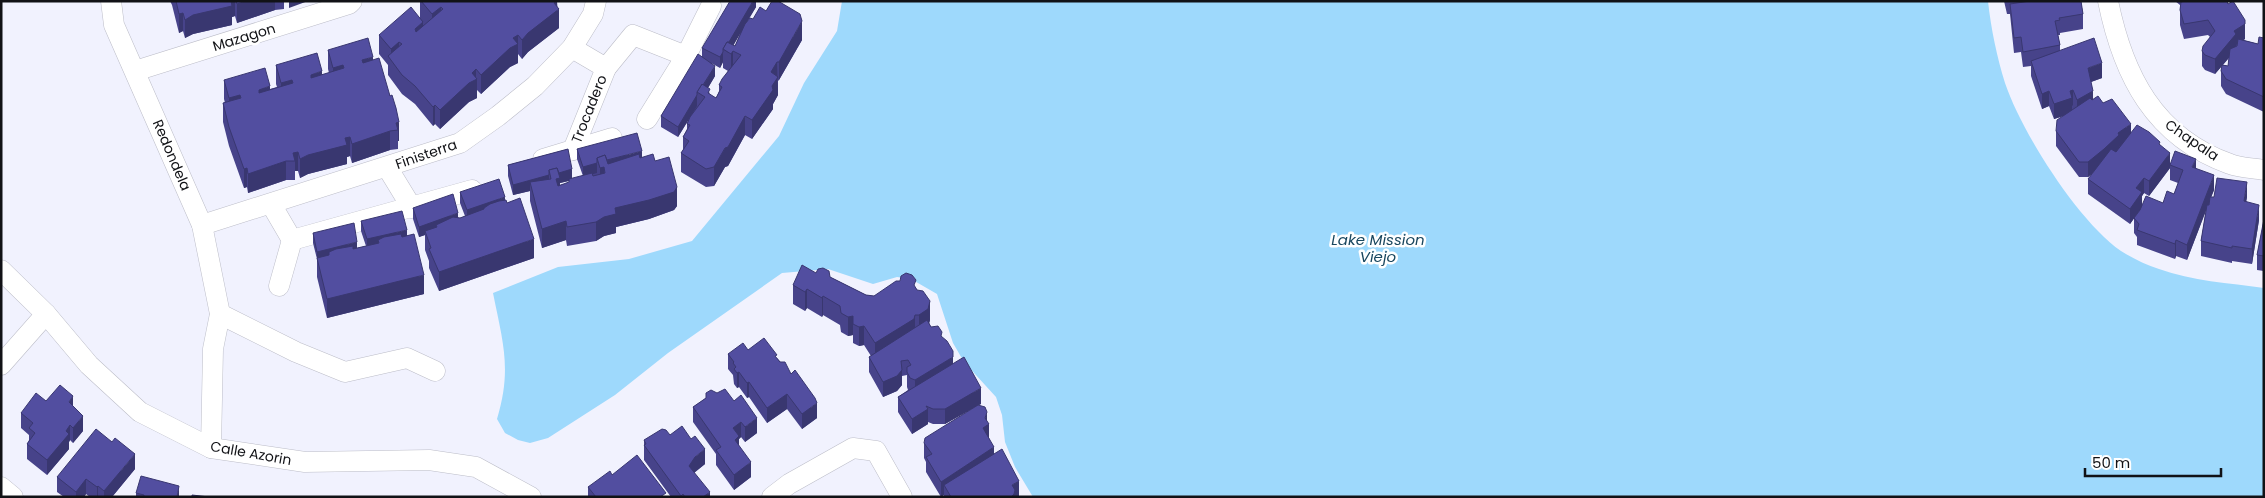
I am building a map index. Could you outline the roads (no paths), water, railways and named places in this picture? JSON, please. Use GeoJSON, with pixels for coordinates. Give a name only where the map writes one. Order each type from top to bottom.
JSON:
{"type":"FeatureCollection","features":[{"type":"Feature","properties":{"kind":"street","name":"Redondela"},"geometry":{"type":"LineString","coordinates":[[111,1],[114,25],[202,225],[220,314],[213,349],[212,448]]}},
{"type":"Feature","properties":{"kind":"street","name":"Mazagon"},"geometry":{"type":"LineString","coordinates":[[135,71],[349,4],[352,1]]}},
{"type":"Feature","properties":{"kind":"street","name":"Finisterra"},"geometry":{"type":"LineString","coordinates":[[202,225],[460,143],[535,86],[572,48],[593,14],[596,1]]}},
{"type":"Feature","properties":{"kind":"street","name":"Chapala"},"geometry":{"type":"LineString","coordinates":[[2108,1],[2114,33],[2128,72],[2160,119],[2207,154],[2231,165],[2264,170]]}},
{"type":"Feature","properties":{"kind":"street"},"geometry":{"type":"LineString","coordinates":[[647,119],[686,56],[711,6]]}},
{"type":"Feature","properties":{"kind":"street","name":"Trocadero"},"geometry":{"type":"LineString","coordinates":[[573,150],[606,68],[634,35],[686,56]]}},
{"type":"Feature","properties":{"kind":"street","name":"Trocadero"},"geometry":{"type":"LineString","coordinates":[[572,48],[606,68]]}},
{"type":"Feature","properties":{"kind":"street","name":"Trocadero"},"geometry":{"type":"LineString","coordinates":[[523,164],[612,138]]}},
{"type":"Feature","properties":{"kind":"street"},"geometry":{"type":"LineString","coordinates":[[387,167],[412,208]]}},
{"type":"Feature","properties":{"kind":"street"},"geometry":{"type":"LineString","coordinates":[[292,240],[472,190]]}},
{"type":"Feature","properties":{"kind":"street"},"geometry":{"type":"LineString","coordinates":[[271,204],[292,240],[279,286]]}},
{"type":"Feature","properties":{"kind":"street","name":"Calle Azorin"},"geometry":{"type":"LineString","coordinates":[[1,270],[46,314],[89,365],[140,412],[212,448],[305,462],[438,461],[476,467],[531,497]]}},
{"type":"Feature","properties":{"kind":"street"},"geometry":{"type":"LineString","coordinates":[[1,365],[46,314]]}},
{"type":"Feature","properties":{"kind":"street"},"geometry":{"type":"LineString","coordinates":[[220,314],[296,352],[345,372],[408,358],[435,371]]}},
{"type":"Feature","properties":{"kind":"street"},"geometry":{"type":"LineString","coordinates":[[772,497],[789,484],[853,448],[876,451],[902,497]]}},
{"type":"Feature","properties":{"kind":"street"},"geometry":{"type":"LineString","coordinates":[[1,487],[13,497]]}},
{"type":"Feature","properties":{"kind":"water","name":"Lake Mission Viejo"},"geometry":{"type":"Polygon","coordinates":[[[842,1],[1988,1],[2002,73],[2024,126],[2053,175],[2087,219],[2104,237],[2134,259],[2172,273],[2211,281],[2264,288],[2264,497],[1033,497],[1015,467],[1005,442],[1002,415],[996,397],[964,362],[953,343],[937,294],[911,279],[897,277],[873,284],[828,269],[782,273],[668,353],[615,395],[548,438],[530,443],[518,440],[505,433],[497,419],[502,401],[505,370],[503,342],[493,293],[558,267],[629,259],[692,241],[779,136],[804,83],[837,31],[842,1]]]}}]}
